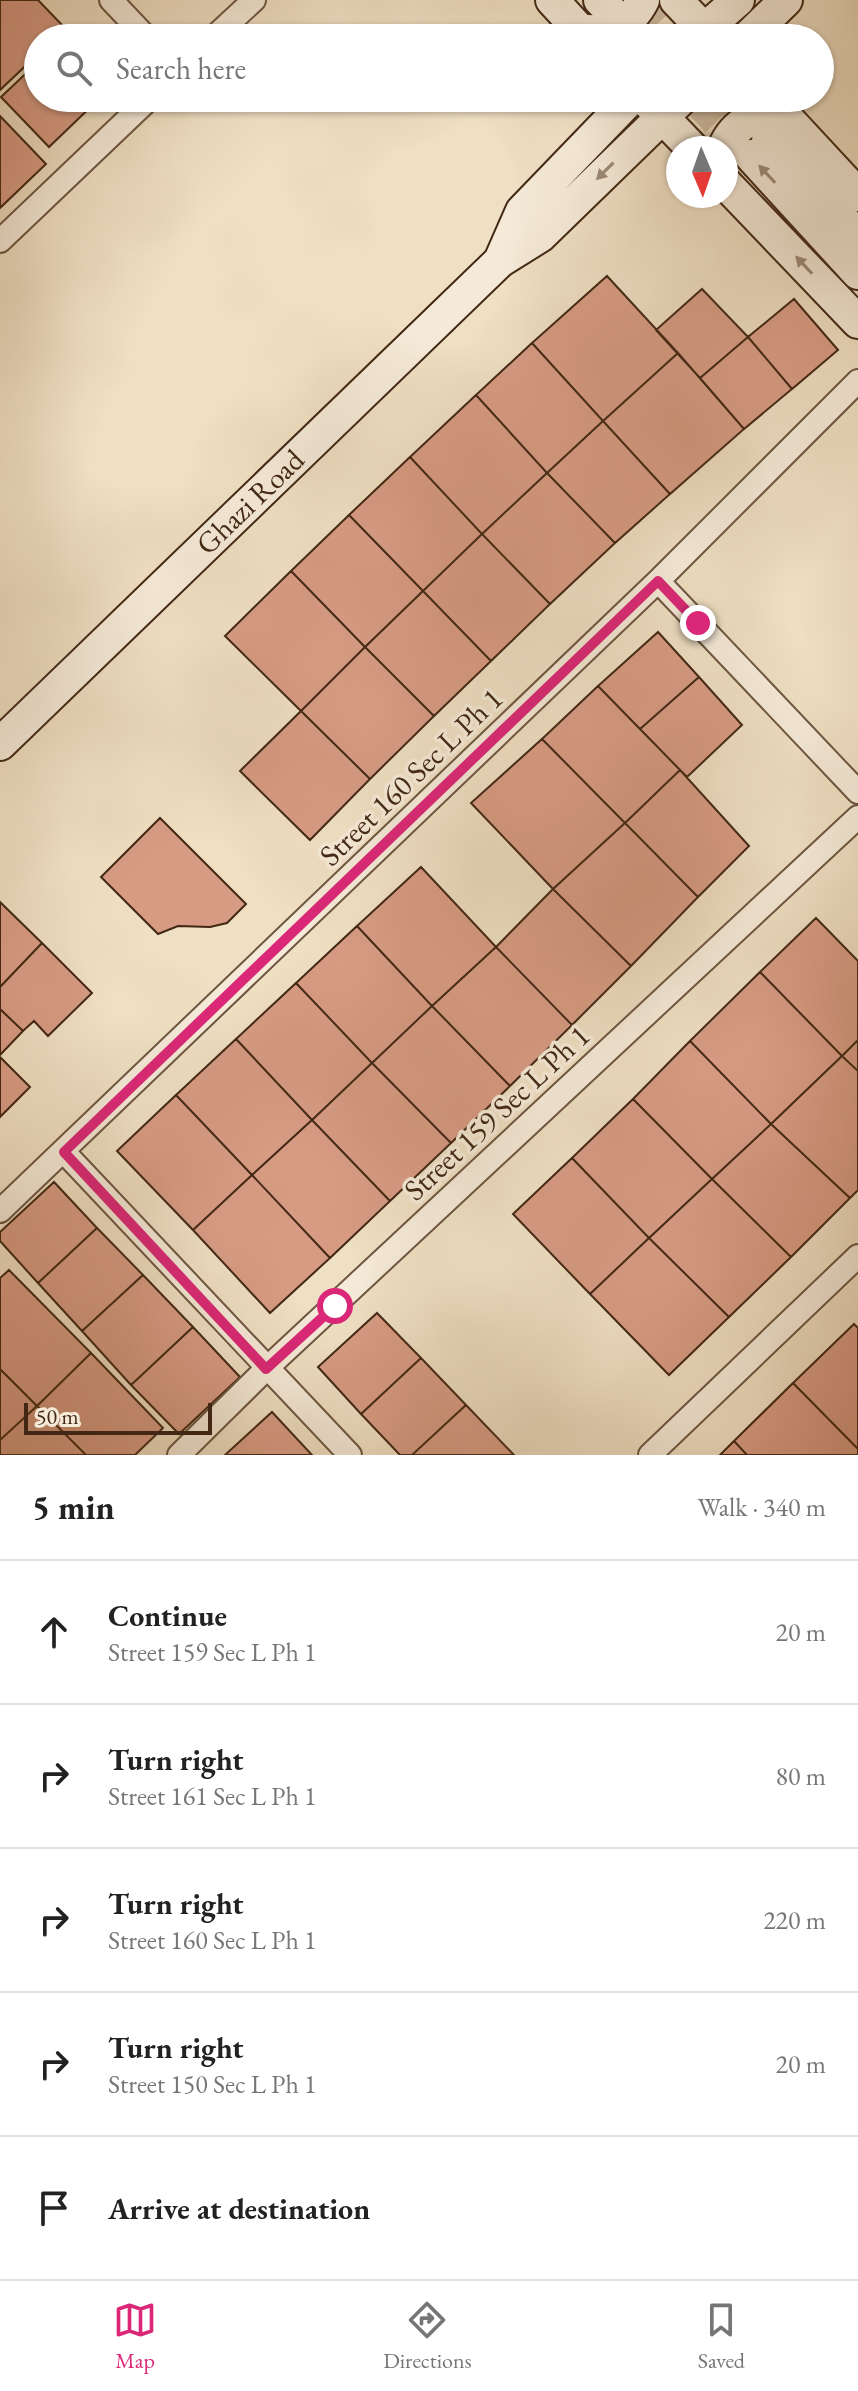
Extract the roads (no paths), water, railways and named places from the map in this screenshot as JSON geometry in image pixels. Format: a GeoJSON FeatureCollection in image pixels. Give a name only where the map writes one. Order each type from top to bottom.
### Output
{"type":"FeatureCollection","features":[{"type":"Feature","properties":{"kind":"main road"},"geometry":{"type":"LineString","coordinates":[[552,0],[574,24]]}},
{"type":"Feature","properties":{"kind":"main road"},"geometry":{"type":"LineString","coordinates":[[622,24],[630,19],[643,0]]}},
{"type":"Feature","properties":{"kind":"main road"},"geometry":{"type":"LineString","coordinates":[[676,0],[695,24]]}},
{"type":"Feature","properties":{"kind":"main road"},"geometry":{"type":"LineString","coordinates":[[715,24],[738,0]]}},
{"type":"Feature","properties":{"kind":"main road"},"geometry":{"type":"LineString","coordinates":[[761,24],[786,0]]}},
{"type":"Feature","properties":{"kind":"main road","name":"Ghazi Road"},"geometry":{"type":"LineString","coordinates":[[500,261],[522,211],[617,112]]}},
{"type":"Feature","properties":{"kind":"main road","name":"Ghazi Road"},"geometry":{"type":"LineString","coordinates":[[0,744],[500,261],[540,236],[655,112]]}},
{"type":"Feature","properties":{"kind":"main road"},"geometry":{"type":"LineString","coordinates":[[667,112],[684,136]]}},
{"type":"Feature","properties":{"kind":"main road"},"geometry":{"type":"LineString","coordinates":[[759,132],[858,195]]}},
{"type":"Feature","properties":{"kind":"main road"},"geometry":{"type":"LineString","coordinates":[[759,132],[858,236]]}},
{"type":"Feature","properties":{"kind":"main road"},"geometry":{"type":"LineString","coordinates":[[759,132],[858,273]]}},
{"type":"Feature","properties":{"kind":"main road"},"geometry":{"type":"LineString","coordinates":[[738,197],[858,322]]}},
{"type":"Feature","properties":{"kind":"street"},"geometry":{"type":"LineString","coordinates":[[111,0],[134,24]]}},
{"type":"Feature","properties":{"kind":"street"},"geometry":{"type":"LineString","coordinates":[[228,24],[254,0]]}},
{"type":"Feature","properties":{"kind":"street"},"geometry":{"type":"LineString","coordinates":[[0,241],[135,112]]}},
{"type":"Feature","properties":{"kind":"street","name":"Street 160 Sec L Ph 1"},"geometry":{"type":"LineString","coordinates":[[0,1211],[658,581],[858,381]]}},
{"type":"Feature","properties":{"kind":"street"},"geometry":{"type":"LineString","coordinates":[[658,581],[858,792]]}},
{"type":"Feature","properties":{"kind":"street","name":"Street 159 Sec L Ph 1"},"geometry":{"type":"LineString","coordinates":[[179,1455],[266,1369],[858,817]]}},
{"type":"Feature","properties":{"kind":"street"},"geometry":{"type":"LineString","coordinates":[[64,1152],[350,1455]]}},
{"type":"Feature","properties":{"kind":"street"},"geometry":{"type":"LineString","coordinates":[[650,1455],[858,1256]]}},
{"type":"Feature","properties":{"kind":"tunnel"},"geometry":{"type":"LineString","coordinates":[[636,0],[658,24]]}},
{"type":"Feature","properties":{"kind":"tunnel"},"geometry":{"type":"LineString","coordinates":[[708,112],[749,154]]}},
{"type":"Feature","properties":{"kind":"tunnel"},"geometry":{"type":"LineString","coordinates":[[741,112],[767,139]]}}]}
